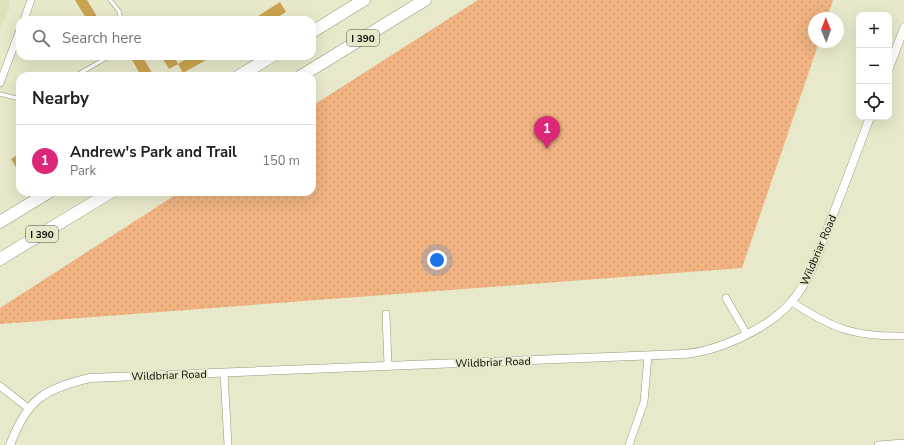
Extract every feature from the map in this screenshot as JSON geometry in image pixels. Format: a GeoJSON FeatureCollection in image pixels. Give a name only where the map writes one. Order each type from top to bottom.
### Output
{"type":"FeatureCollection","features":[{"type":"Feature","properties":{"kind":"highway"},"geometry":{"type":"LineString","coordinates":[[316,30],[364,0]]}},
{"type":"Feature","properties":{"kind":"highway","name":"I 390"},"geometry":{"type":"LineString","coordinates":[[308,72],[425,0]]}},
{"type":"Feature","properties":{"kind":"highway"},"geometry":{"type":"LineString","coordinates":[[246,72],[265,60]]}},
{"type":"Feature","properties":{"kind":"highway"},"geometry":{"type":"LineString","coordinates":[[0,222],[42,196]]}},
{"type":"Feature","properties":{"kind":"highway","name":"I 390"},"geometry":{"type":"LineString","coordinates":[[0,259],[104,196]]}},
{"type":"Feature","properties":{"kind":"highway"},"geometry":{"type":"LineString","coordinates":[[0,266],[85,208]]}},
{"type":"Feature","properties":{"kind":"street"},"geometry":{"type":"LineString","coordinates":[[25,16],[31,0]]}},
{"type":"Feature","properties":{"kind":"street"},"geometry":{"type":"LineString","coordinates":[[892,60],[904,28]]}},
{"type":"Feature","properties":{"kind":"street"},"geometry":{"type":"LineString","coordinates":[[0,83],[16,41]]}},
{"type":"Feature","properties":{"kind":"street","name":"Wildbriar Road"},"geometry":{"type":"LineString","coordinates":[[10,445],[28,408],[55,389],[90,378],[388,365],[648,356],[697,353],[724,345],[771,320],[792,302],[800,291],[813,266],[869,120]]}},
{"type":"Feature","properties":{"kind":"street"},"geometry":{"type":"LineString","coordinates":[[726,298],[746,333]]}},
{"type":"Feature","properties":{"kind":"street"},"geometry":{"type":"LineString","coordinates":[[792,302],[824,322],[847,331],[872,336],[904,336]]}},
{"type":"Feature","properties":{"kind":"street"},"geometry":{"type":"LineString","coordinates":[[386,314],[388,365]]}},
{"type":"Feature","properties":{"kind":"street"},"geometry":{"type":"LineString","coordinates":[[629,445],[645,398],[648,356]]}},
{"type":"Feature","properties":{"kind":"street"},"geometry":{"type":"LineString","coordinates":[[224,373],[228,445]]}},
{"type":"Feature","properties":{"kind":"street"},"geometry":{"type":"LineString","coordinates":[[0,386],[28,408]]}},
{"type":"Feature","properties":{"kind":"street"},"geometry":{"type":"LineString","coordinates":[[878,445],[904,443]]}},
{"type":"Feature","properties":{"kind":"lane"},"geometry":{"type":"LineString","coordinates":[[110,0],[119,11],[120,16]]}},
{"type":"Feature","properties":{"kind":"lane"},"geometry":{"type":"LineString","coordinates":[[82,72],[103,60]]}},
{"type":"Feature","properties":{"kind":"lane"},"geometry":{"type":"LineString","coordinates":[[0,94],[16,98]]}},
{"type":"Feature","properties":{"kind":"shaded area"},"geometry":{"type":"Polygon","coordinates":[[[0,0],[9,0],[9,10],[0,28],[0,0]]]}},
{"type":"Feature","properties":{"kind":"shaded area"},"geometry":{"type":"Polygon","coordinates":[[[478,0],[833,0],[829,12],[808,12],[808,48],[817,48],[742,268],[0,324],[0,308],[174,196],[316,196],[316,103],[478,0]]]}},
{"type":"Feature","properties":{"kind":"building"},"geometry":{"type":"Polygon","coordinates":[[[75,0],[87,0],[97,16],[85,16],[75,0]]]}},
{"type":"Feature","properties":{"kind":"building"},"geometry":{"type":"Polygon","coordinates":[[[280,2],[286,12],[280,16],[258,16],[280,2]]]}},
{"type":"Feature","properties":{"kind":"building"},"geometry":{"type":"Polygon","coordinates":[[[132,60],[144,60],[152,72],[139,72],[132,60]]]}},
{"type":"Feature","properties":{"kind":"building"},"geometry":{"type":"Polygon","coordinates":[[[163,60],[176,60],[178,64],[169,69],[163,60]]]}},
{"type":"Feature","properties":{"kind":"building"},"geometry":{"type":"Polygon","coordinates":[[[184,60],[206,60],[185,72],[182,72],[178,64],[184,60]]]}},
{"type":"Feature","properties":{"kind":"building"},"geometry":{"type":"Polygon","coordinates":[[[16,156],[16,167],[11,159],[16,156]]]}},
{"type":"Feature","properties":{"kind":"place","name":"Andrew's Park and Trail"},"geometry":{"type":"Point","coordinates":[547,149]}}]}
